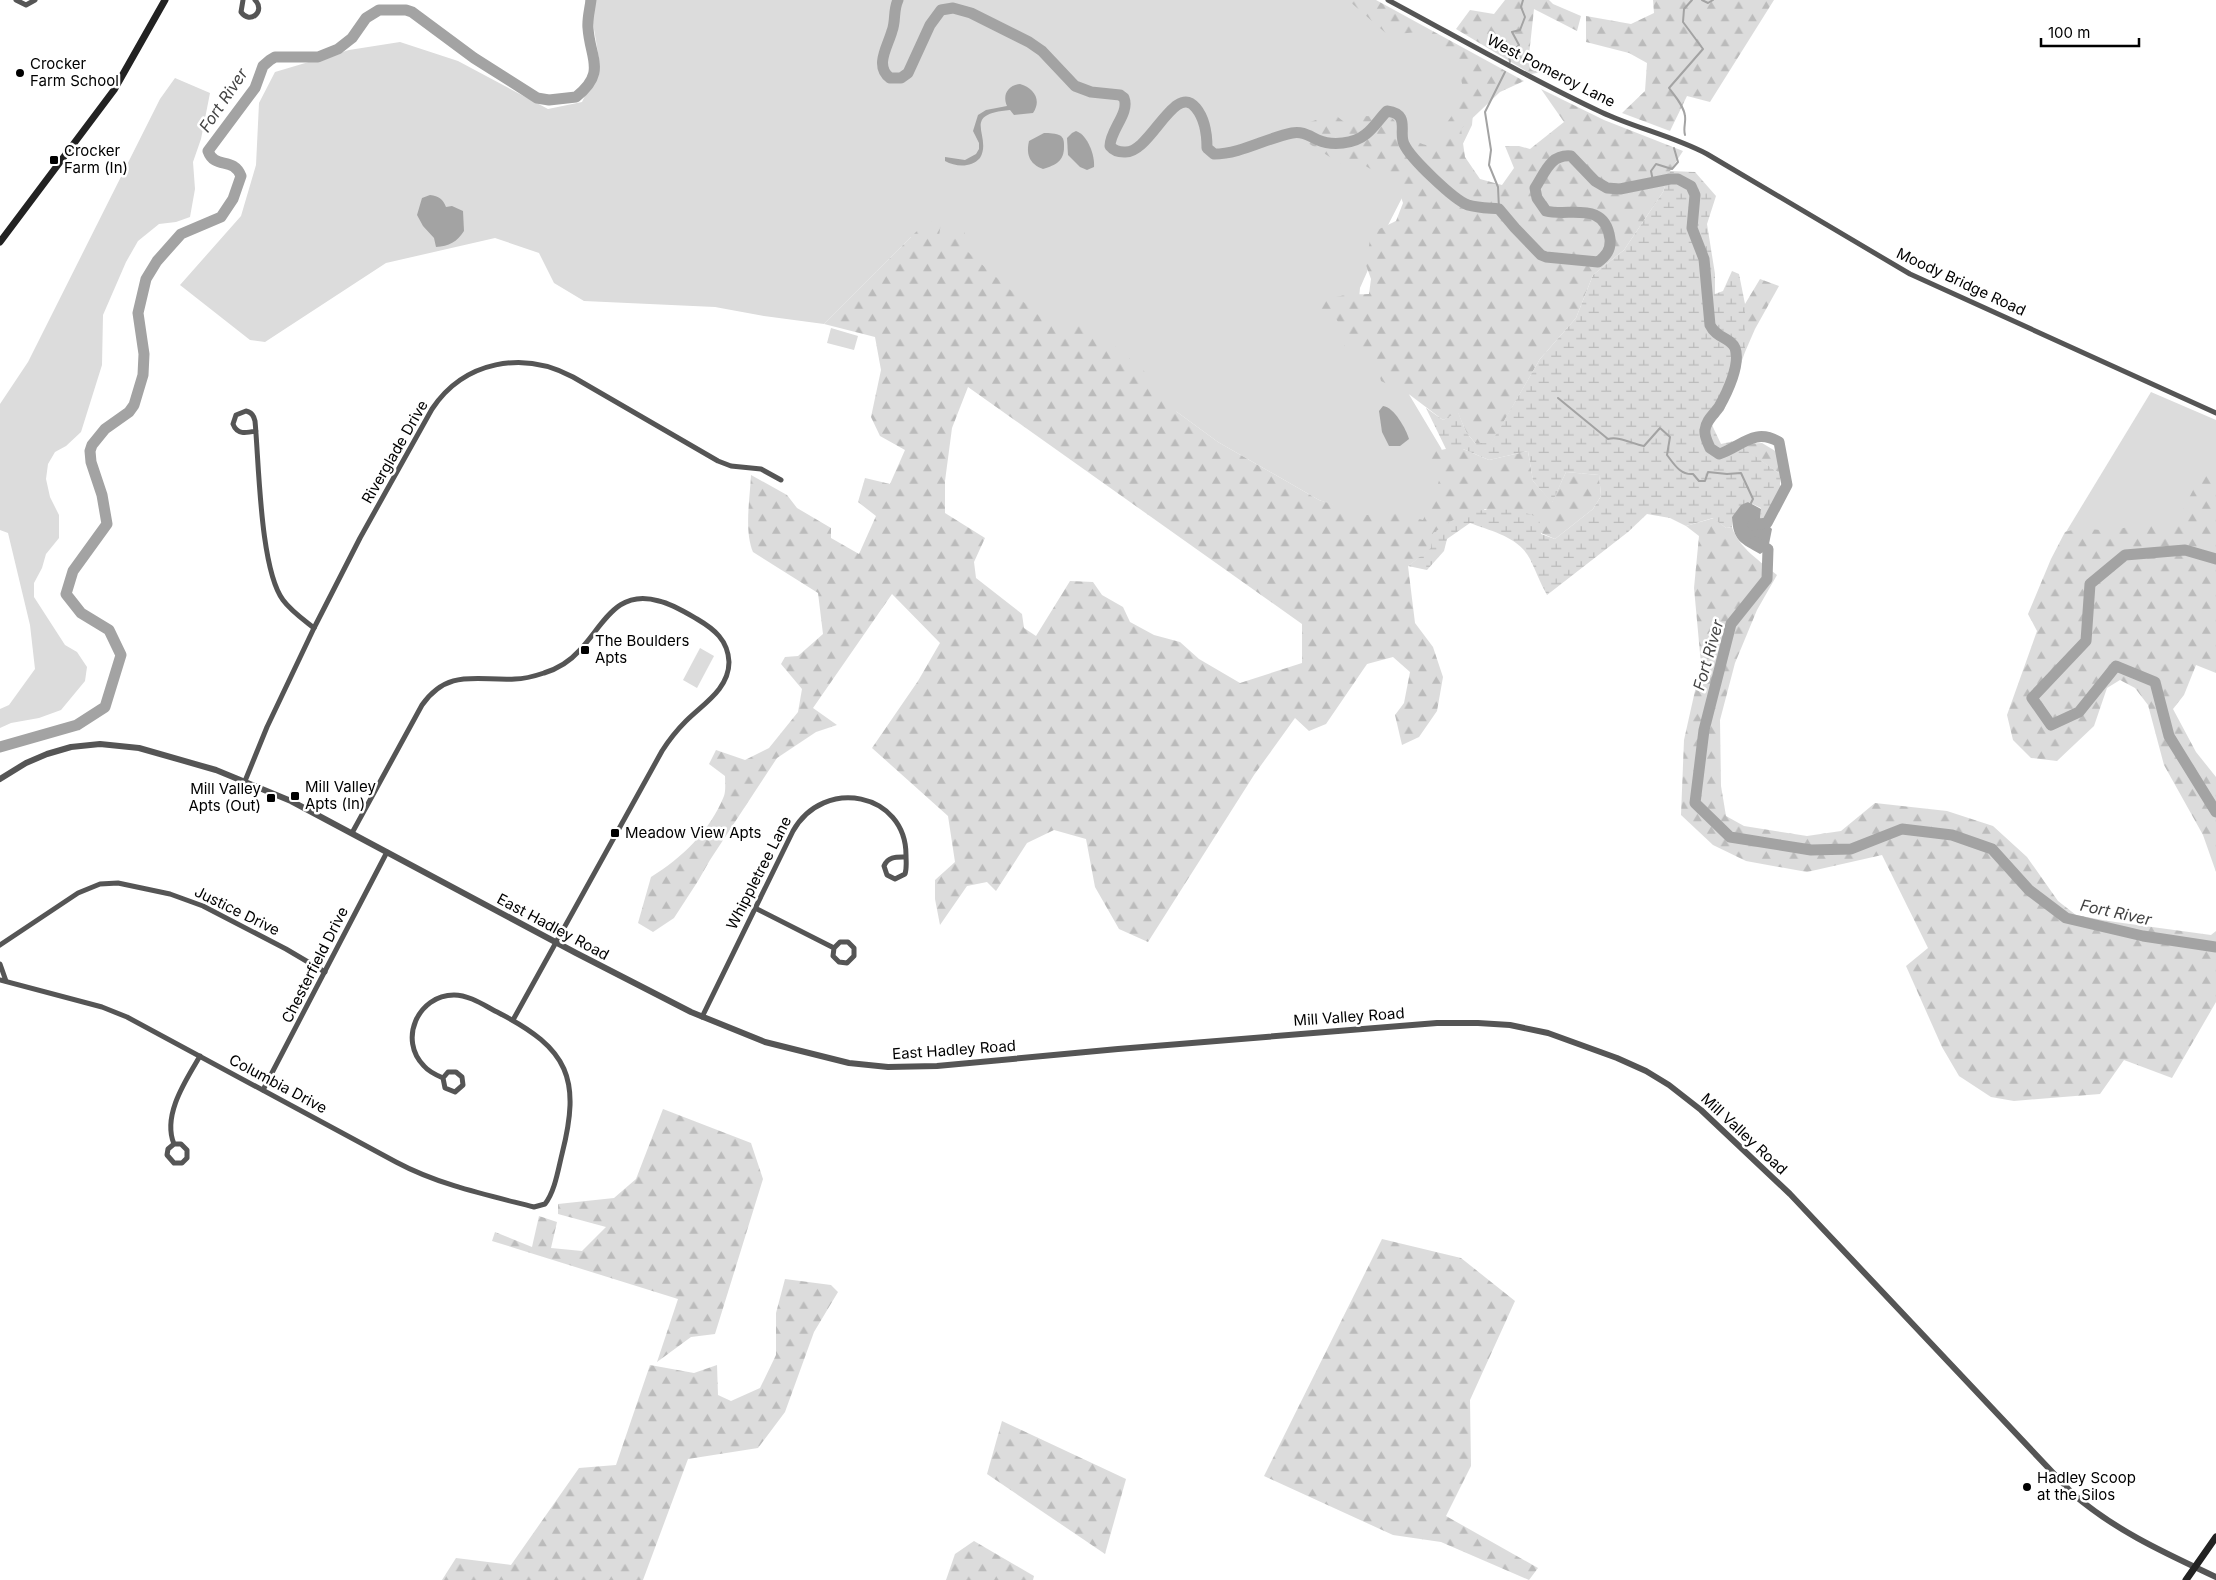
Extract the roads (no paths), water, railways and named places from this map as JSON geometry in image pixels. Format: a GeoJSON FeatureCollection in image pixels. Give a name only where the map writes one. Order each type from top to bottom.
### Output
{"type":"FeatureCollection","features":[{"type":"Feature","properties":{"kind":"main road"},"geometry":{"type":"LineString","coordinates":[[0,242],[114,90],[165,0]]}},
{"type":"Feature","properties":{"kind":"main road"},"geometry":{"type":"LineString","coordinates":[[2186,1580],[2216,1537]]}},
{"type":"Feature","properties":{"kind":"street"},"geometry":{"type":"LineString","coordinates":[[16,0],[26,5],[34,0]]}},
{"type":"Feature","properties":{"kind":"street"},"geometry":{"type":"LineString","coordinates":[[243,0],[240,10],[243,15],[249,18],[259,12],[259,6],[254,0]]}},
{"type":"Feature","properties":{"kind":"street","name":"West Pomeroy Lane"},"geometry":{"type":"LineString","coordinates":[[1388,0],[1554,89],[1604,113],[1672,138],[1707,154]]}},
{"type":"Feature","properties":{"kind":"street","name":"Moody Bridge Road"},"geometry":{"type":"LineString","coordinates":[[1707,154],[1910,274],[2216,413]]}},
{"type":"Feature","properties":{"kind":"street","name":"Riverglade Drive"},"geometry":{"type":"LineString","coordinates":[[245,781],[267,727],[314,628],[360,538],[432,409],[443,395],[458,382],[489,366],[518,362],[553,367],[718,461],[731,466],[761,469],[781,480]]}},
{"type":"Feature","properties":{"kind":"street"},"geometry":{"type":"LineString","coordinates":[[256,431],[244,433],[236,430],[233,422],[236,415],[244,411],[251,413],[255,420],[268,560],[282,599],[314,628]]}},
{"type":"Feature","properties":{"kind":"street"},"geometry":{"type":"LineString","coordinates":[[352,833],[422,705],[433,692],[448,683],[462,678],[519,679],[551,670],[578,652],[612,611],[629,602],[649,599],[662,601],[711,627],[720,635],[729,660],[727,674],[717,692],[681,727],[662,750],[513,1020],[464,996],[440,997],[428,1004],[418,1015],[414,1023],[413,1047],[424,1066],[443,1078]]}},
{"type":"Feature","properties":{"kind":"street","name":"East Hadley Road"},"geometry":{"type":"LineString","coordinates":[[0,779],[26,763],[47,754],[71,747],[108,744],[172,757],[245,781],[291,801],[555,942],[702,1017],[749,1037],[840,1061],[878,1066],[937,1066],[1118,1049]]}},
{"type":"Feature","properties":{"kind":"street","name":"Whippletree Lane"},"geometry":{"type":"LineString","coordinates":[[702,1017],[796,825],[812,808],[830,799],[843,796],[856,797],[873,804],[895,821],[902,832],[906,843],[906,857]]}},
{"type":"Feature","properties":{"kind":"street","name":"Chesterfield Drive"},"geometry":{"type":"LineString","coordinates":[[263,1090],[387,852]]}},
{"type":"Feature","properties":{"kind":"street"},"geometry":{"type":"LineString","coordinates":[[894,857],[906,857],[906,869],[902,876],[894,879],[887,875],[884,866],[888,860],[894,857]]}},
{"type":"Feature","properties":{"kind":"street","name":"Justice Drive"},"geometry":{"type":"LineString","coordinates":[[0,944],[78,893],[100,884],[118,883],[170,894],[202,906],[286,949],[325,972]]}},
{"type":"Feature","properties":{"kind":"street"},"geometry":{"type":"LineString","coordinates":[[755,908],[834,948]]}},
{"type":"Feature","properties":{"kind":"street"},"geometry":{"type":"LineString","coordinates":[[840,942],[848,942],[854,948],[853,958],[847,963],[839,962],[833,956],[834,948],[840,942]]}},
{"type":"Feature","properties":{"kind":"street"},"geometry":{"type":"LineString","coordinates":[[0,964],[6,981]]}},
{"type":"Feature","properties":{"kind":"street","name":"Columbia Drive"},"geometry":{"type":"LineString","coordinates":[[0,980],[115,1012],[403,1166],[460,1188],[534,1207],[545,1204],[556,1176],[572,1104],[564,1070],[552,1050],[538,1037],[513,1020]]}},
{"type":"Feature","properties":{"kind":"street","name":"Mill Valley Road"},"geometry":{"type":"LineString","coordinates":[[1118,1049],[1327,1031],[1478,1022],[1510,1025],[1548,1033],[1617,1058],[1669,1085],[1701,1110],[1790,1194],[2073,1494],[2120,1529],[2216,1577]]}},
{"type":"Feature","properties":{"kind":"street"},"geometry":{"type":"LineString","coordinates":[[174,1144],[171,1127],[174,1110],[184,1084],[200,1056]]}},
{"type":"Feature","properties":{"kind":"street"},"geometry":{"type":"LineString","coordinates":[[448,1072],[456,1072],[462,1077],[463,1085],[459,1090],[451,1092],[444,1087],[443,1078],[448,1072]]}},
{"type":"Feature","properties":{"kind":"street"},"geometry":{"type":"LineString","coordinates":[[174,1144],[181,1144],[187,1150],[187,1158],[182,1163],[174,1163],[168,1157],[168,1149],[174,1144]]}},
{"type":"Feature","properties":{"kind":"waterway","name":"Fort River"},"geometry":{"type":"LineString","coordinates":[[0,747],[77,725],[105,707],[121,655],[109,630],[81,613],[66,594],[73,571],[107,524],[102,495],[91,462],[90,451],[92,445],[105,429],[129,412],[134,405],[143,375],[144,354],[138,313],[146,279],[157,261],[181,234],[221,217],[233,199],[241,176],[238,170],[229,164],[215,160],[208,151],[255,88],[263,66],[275,57],[318,57],[338,49],[352,38],[366,18],[379,10],[406,10],[412,12],[474,58],[537,98],[549,100],[576,97],[591,80],[594,72],[588,25],[591,0]]}},
{"type":"Feature","properties":{"kind":"waterway","name":"Fort River"},"geometry":{"type":"LineString","coordinates":[[898,0],[883,62],[885,73],[890,78],[901,78],[908,73],[930,25],[941,10],[953,8],[971,13],[1029,42],[1042,51],[1075,86],[1091,92],[1120,95],[1124,98],[1124,110],[1113,134],[1110,146],[1118,151],[1134,150],[1143,143],[1170,111],[1179,104],[1188,102],[1196,108],[1202,117],[1206,132],[1207,148],[1214,154],[1244,149],[1282,135],[1296,133],[1303,133],[1324,142],[1349,142],[1366,134],[1387,111],[1394,113],[1401,120],[1404,144],[1433,178],[1461,202],[1468,205],[1499,209],[1541,255],[1546,257],[1598,262],[1610,246],[1607,227],[1601,219],[1585,213],[1546,211],[1537,198],[1535,188],[1545,171],[1558,158],[1571,156],[1595,181],[1607,188],[1620,189],[1670,179],[1678,179],[1691,186],[1695,195],[1692,228],[1704,259],[1710,325],[1716,333],[1733,345],[1736,355],[1735,370],[1726,394],[1707,423],[1706,437],[1710,448],[1719,454],[1755,437],[1770,438],[1779,442],[1787,485],[1767,523],[1753,525]]}},
{"type":"Feature","properties":{"kind":"waterway"},"geometry":{"type":"LineString","coordinates":[[1510,62],[1509,56],[1519,45],[1512,32],[1520,30],[1525,17],[1521,7],[1523,0]]}},
{"type":"Feature","properties":{"kind":"waterway"},"geometry":{"type":"LineString","coordinates":[[1685,135],[1683,109],[1669,88],[1703,49],[1683,22],[1684,9],[1692,0]]}},
{"type":"Feature","properties":{"kind":"waterway"},"geometry":{"type":"LineString","coordinates":[[1702,0],[1708,3],[1713,0]]}},
{"type":"Feature","properties":{"kind":"waterway"},"geometry":{"type":"LineString","coordinates":[[1499,209],[1498,187],[1489,165],[1491,150],[1485,112],[1505,72]]}},
{"type":"Feature","properties":{"kind":"waterway"},"geometry":{"type":"LineString","coordinates":[[1653,181],[1651,171],[1656,164],[1672,169],[1678,162],[1674,148]]}},
{"type":"Feature","properties":{"kind":"waterway"},"geometry":{"type":"LineString","coordinates":[[1558,398],[1608,439],[1622,439],[1644,446],[1660,428],[1670,437],[1667,455],[1684,473],[1693,474],[1699,481],[1705,481],[1708,472],[1741,473],[1753,499],[1751,503]]}},
{"type":"Feature","properties":{"kind":"waterway","name":"Fort River"},"geometry":{"type":"LineString","coordinates":[[1755,542],[1768,549],[1767,579],[1731,624],[1704,730],[1695,803],[1730,837],[1811,850],[1851,849],[1902,829],[1952,835],[1992,849],[2029,890],[2066,918],[2143,936],[2216,947]]}},
{"type":"Feature","properties":{"kind":"waterway","name":"Fort River"},"geometry":{"type":"LineString","coordinates":[[2216,559],[2185,550],[2125,555],[2090,584],[2086,641],[2032,698],[2051,725],[2079,712],[2116,666],[2155,682],[2169,736],[2216,812]]}},
{"type":"Feature","properties":{"kind":"place","name":"Crocker Farm School"},"geometry":{"type":"Point","coordinates":[20,73]}},
{"type":"Feature","properties":{"kind":"place","name":"Crocker Farm (In)"},"geometry":{"type":"Point","coordinates":[54,160]}},
{"type":"Feature","properties":{"kind":"place","name":"The Boulders Apts"},"geometry":{"type":"Point","coordinates":[585,650]}},
{"type":"Feature","properties":{"kind":"place","name":"Mill Valley Apts (In)"},"geometry":{"type":"Point","coordinates":[295,796]}},
{"type":"Feature","properties":{"kind":"place","name":"Mill Valley Apts (Out)"},"geometry":{"type":"Point","coordinates":[271,798]}},
{"type":"Feature","properties":{"kind":"place","name":"Meadow View Apts"},"geometry":{"type":"Point","coordinates":[615,833]}},
{"type":"Feature","properties":{"kind":"place","name":"Hadley Scoop at the Silos"},"geometry":{"type":"Point","coordinates":[2027,1487]}}]}
